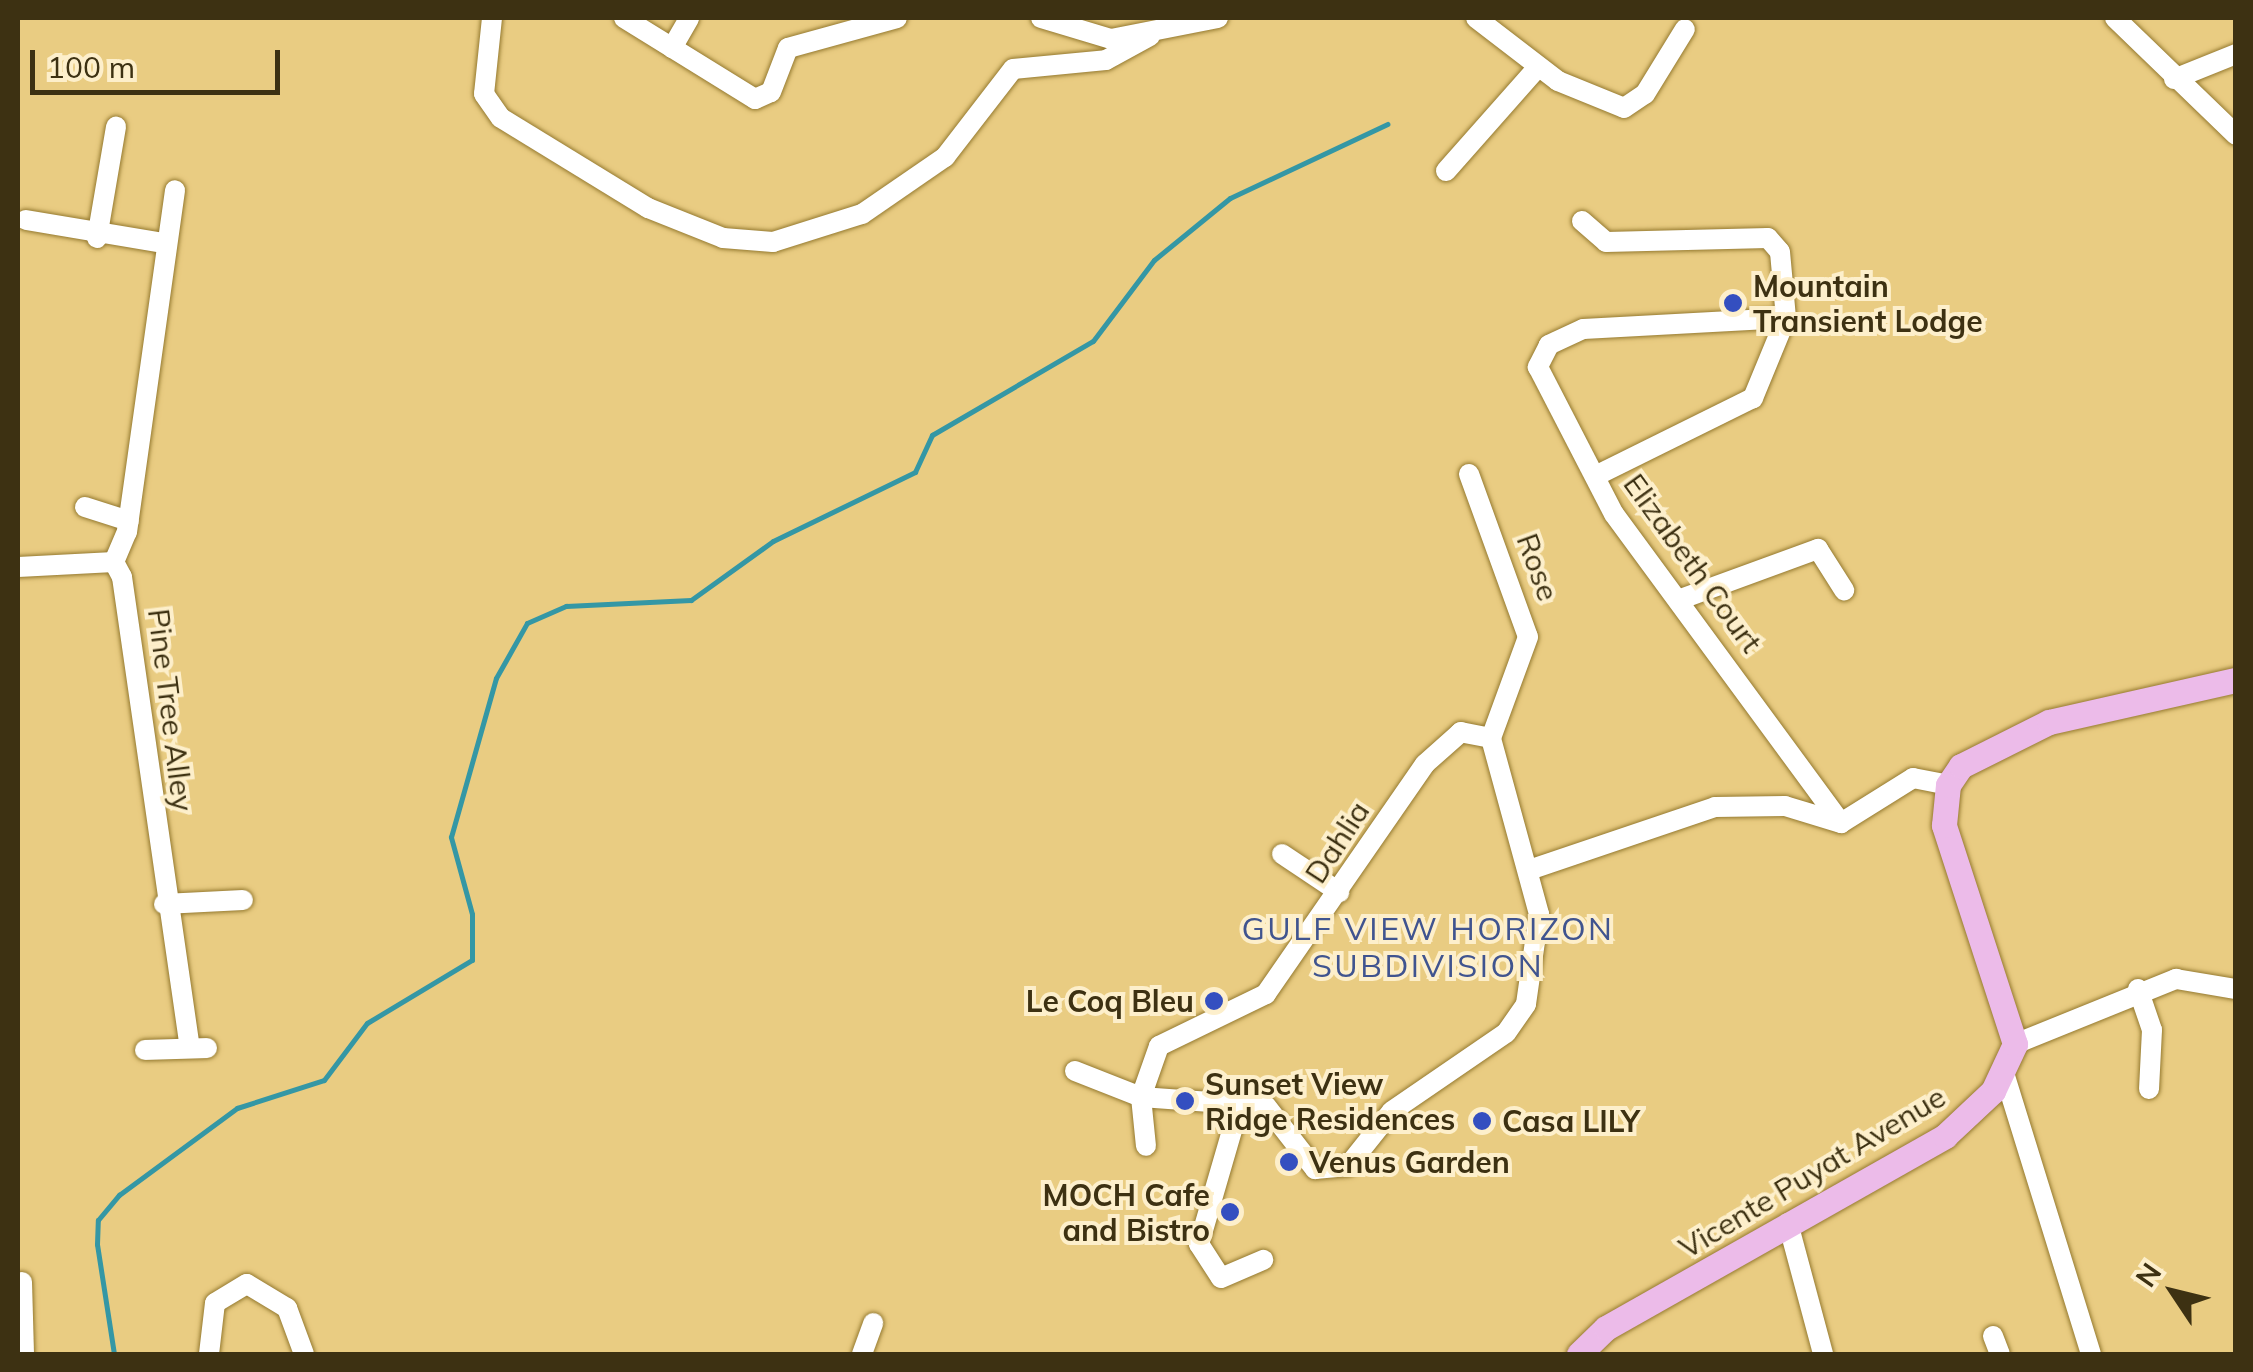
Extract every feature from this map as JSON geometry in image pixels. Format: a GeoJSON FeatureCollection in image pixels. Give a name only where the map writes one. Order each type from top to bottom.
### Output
{"type":"FeatureCollection","features":[{"type":"Feature","properties":{"kind":"main road"},"geometry":{"type":"LineString","coordinates":[[2016,1044],[1950,852],[1948,785],[1973,754],[2018,732],[2236,680]]}},
{"type":"Feature","properties":{"kind":"main road","name":"Vicente Puyat Avenue"},"geometry":{"type":"LineString","coordinates":[[1579,1354],[1606,1328],[1945,1136],[2004,1073],[2016,1044]]}},
{"type":"Feature","properties":{"kind":"street"},"geometry":{"type":"LineString","coordinates":[[492,18],[484,94],[502,118],[648,208],[722,238],[774,242],[862,214],[945,157],[1013,69],[1106,60],[1150,36]]}},
{"type":"Feature","properties":{"kind":"street"},"geometry":{"type":"LineString","coordinates":[[624,18],[755,99],[772,92],[788,48],[897,18]]}},
{"type":"Feature","properties":{"kind":"street"},"geometry":{"type":"LineString","coordinates":[[672,48],[689,18]]}},
{"type":"Feature","properties":{"kind":"street"},"geometry":{"type":"LineString","coordinates":[[1041,18],[1090,38],[1150,36],[1218,18]]}},
{"type":"Feature","properties":{"kind":"street"},"geometry":{"type":"LineString","coordinates":[[1476,18],[1538,67],[1629,108],[1685,29]]}},
{"type":"Feature","properties":{"kind":"street"},"geometry":{"type":"LineString","coordinates":[[2114,18],[2236,135]]}},
{"type":"Feature","properties":{"kind":"street"},"geometry":{"type":"LineString","coordinates":[[2174,79],[2236,54]]}},
{"type":"Feature","properties":{"kind":"street"},"geometry":{"type":"LineString","coordinates":[[1446,171],[1538,67]]}},
{"type":"Feature","properties":{"kind":"street"},"geometry":{"type":"LineString","coordinates":[[96,238],[116,127]]}},
{"type":"Feature","properties":{"kind":"street"},"geometry":{"type":"LineString","coordinates":[[18,567],[114,562],[129,521],[164,243],[176,190]]}},
{"type":"Feature","properties":{"kind":"street"},"geometry":{"type":"LineString","coordinates":[[26,220],[96,238],[164,243]]}},
{"type":"Feature","properties":{"kind":"street"},"geometry":{"type":"LineString","coordinates":[[1582,221],[1606,242],[1774,242],[1786,318],[1583,330],[1549,345],[1538,367],[1595,476]]}},
{"type":"Feature","properties":{"kind":"street","name":"Elizabeth Court"},"geometry":{"type":"LineString","coordinates":[[1786,318],[1744,406],[1595,476],[1841,823]]}},
{"type":"Feature","properties":{"kind":"street","name":"Rose"},"geometry":{"type":"LineString","coordinates":[[1468,474],[1528,636],[1491,738]]}},
{"type":"Feature","properties":{"kind":"street"},"geometry":{"type":"LineString","coordinates":[[85,507],[129,521]]}},
{"type":"Feature","properties":{"kind":"street"},"geometry":{"type":"LineString","coordinates":[[1681,598],[1818,549],[1844,590]]}},
{"type":"Feature","properties":{"kind":"street","name":"Pine Tree Alley"},"geometry":{"type":"LineString","coordinates":[[114,562],[139,659],[164,904],[198,1046],[144,1050]]}},
{"type":"Feature","properties":{"kind":"street","name":"Dahlia"},"geometry":{"type":"LineString","coordinates":[[1146,1146],[1141,1097],[1159,1046],[1266,994],[1442,746],[1470,730],[1491,738]]}},
{"type":"Feature","properties":{"kind":"street"},"geometry":{"type":"LineString","coordinates":[[1076,1071],[1141,1097],[1266,1106],[1306,1163],[1338,1172],[1392,1111],[1517,1021],[1538,951],[1532,868],[1491,738]]}},
{"type":"Feature","properties":{"kind":"street"},"geometry":{"type":"LineString","coordinates":[[1532,868],[1715,807],[1785,806],[1841,823],[1913,778],[1948,785]]}},
{"type":"Feature","properties":{"kind":"street"},"geometry":{"type":"LineString","coordinates":[[1282,854],[1339,892]]}},
{"type":"Feature","properties":{"kind":"street"},"geometry":{"type":"LineString","coordinates":[[164,904],[243,900]]}},
{"type":"Feature","properties":{"kind":"street"},"geometry":{"type":"LineString","coordinates":[[2016,1044],[2138,990],[2190,979],[2236,989]]}},
{"type":"Feature","properties":{"kind":"street"},"geometry":{"type":"LineString","coordinates":[[2138,990],[2152,1030],[2149,1089]]}},
{"type":"Feature","properties":{"kind":"street"},"geometry":{"type":"LineString","coordinates":[[2004,1073],[2091,1354]]}},
{"type":"Feature","properties":{"kind":"street"},"geometry":{"type":"LineString","coordinates":[[1240,1103],[1199,1244],[1221,1278],[1263,1260]]}},
{"type":"Feature","properties":{"kind":"street"},"geometry":{"type":"LineString","coordinates":[[1788,1224],[1823,1354]]}},
{"type":"Feature","properties":{"kind":"street"},"geometry":{"type":"LineString","coordinates":[[22,1282],[24,1354]]}},
{"type":"Feature","properties":{"kind":"street"},"geometry":{"type":"LineString","coordinates":[[209,1354],[215,1302],[247,1284],[287,1308],[304,1354]]}},
{"type":"Feature","properties":{"kind":"street"},"geometry":{"type":"LineString","coordinates":[[862,1354],[872,1323]]}},
{"type":"Feature","properties":{"kind":"waterway"},"geometry":{"type":"LineString","coordinates":[[114,1354],[97,1244],[98,1220],[119,1195],[237,1108],[324,1080],[367,1023],[472,960],[472,914],[451,837],[496,678],[527,623],[566,606],[691,600],[773,541],[915,472],[932,435],[1093,341],[1154,260],[1230,198],[1387,124]]}},
{"type":"Feature","properties":{"kind":"place","name":"Mountain Transient Lodge"},"geometry":{"type":"Point","coordinates":[1733,303]}},
{"type":"Feature","properties":{"kind":"place","name":"Le Coq Bleu"},"geometry":{"type":"Point","coordinates":[1214,1001]}},
{"type":"Feature","properties":{"kind":"place","name":"Sunset View Ridge Residences"},"geometry":{"type":"Point","coordinates":[1185,1101]}},
{"type":"Feature","properties":{"kind":"place","name":"Casa LILY"},"geometry":{"type":"Point","coordinates":[1482,1121]}},
{"type":"Feature","properties":{"kind":"place","name":"Venus Garden"},"geometry":{"type":"Point","coordinates":[1289,1162]}},
{"type":"Feature","properties":{"kind":"place","name":"MOCH Cafe and Bistro"},"geometry":{"type":"Point","coordinates":[1230,1212]}},
{"type":"Feature","properties":{"kind":"district","name":"GULF VIEW HORIZON SUBDIVISION"},"geometry":{"type":"Point","coordinates":[1428,948]}}]}
